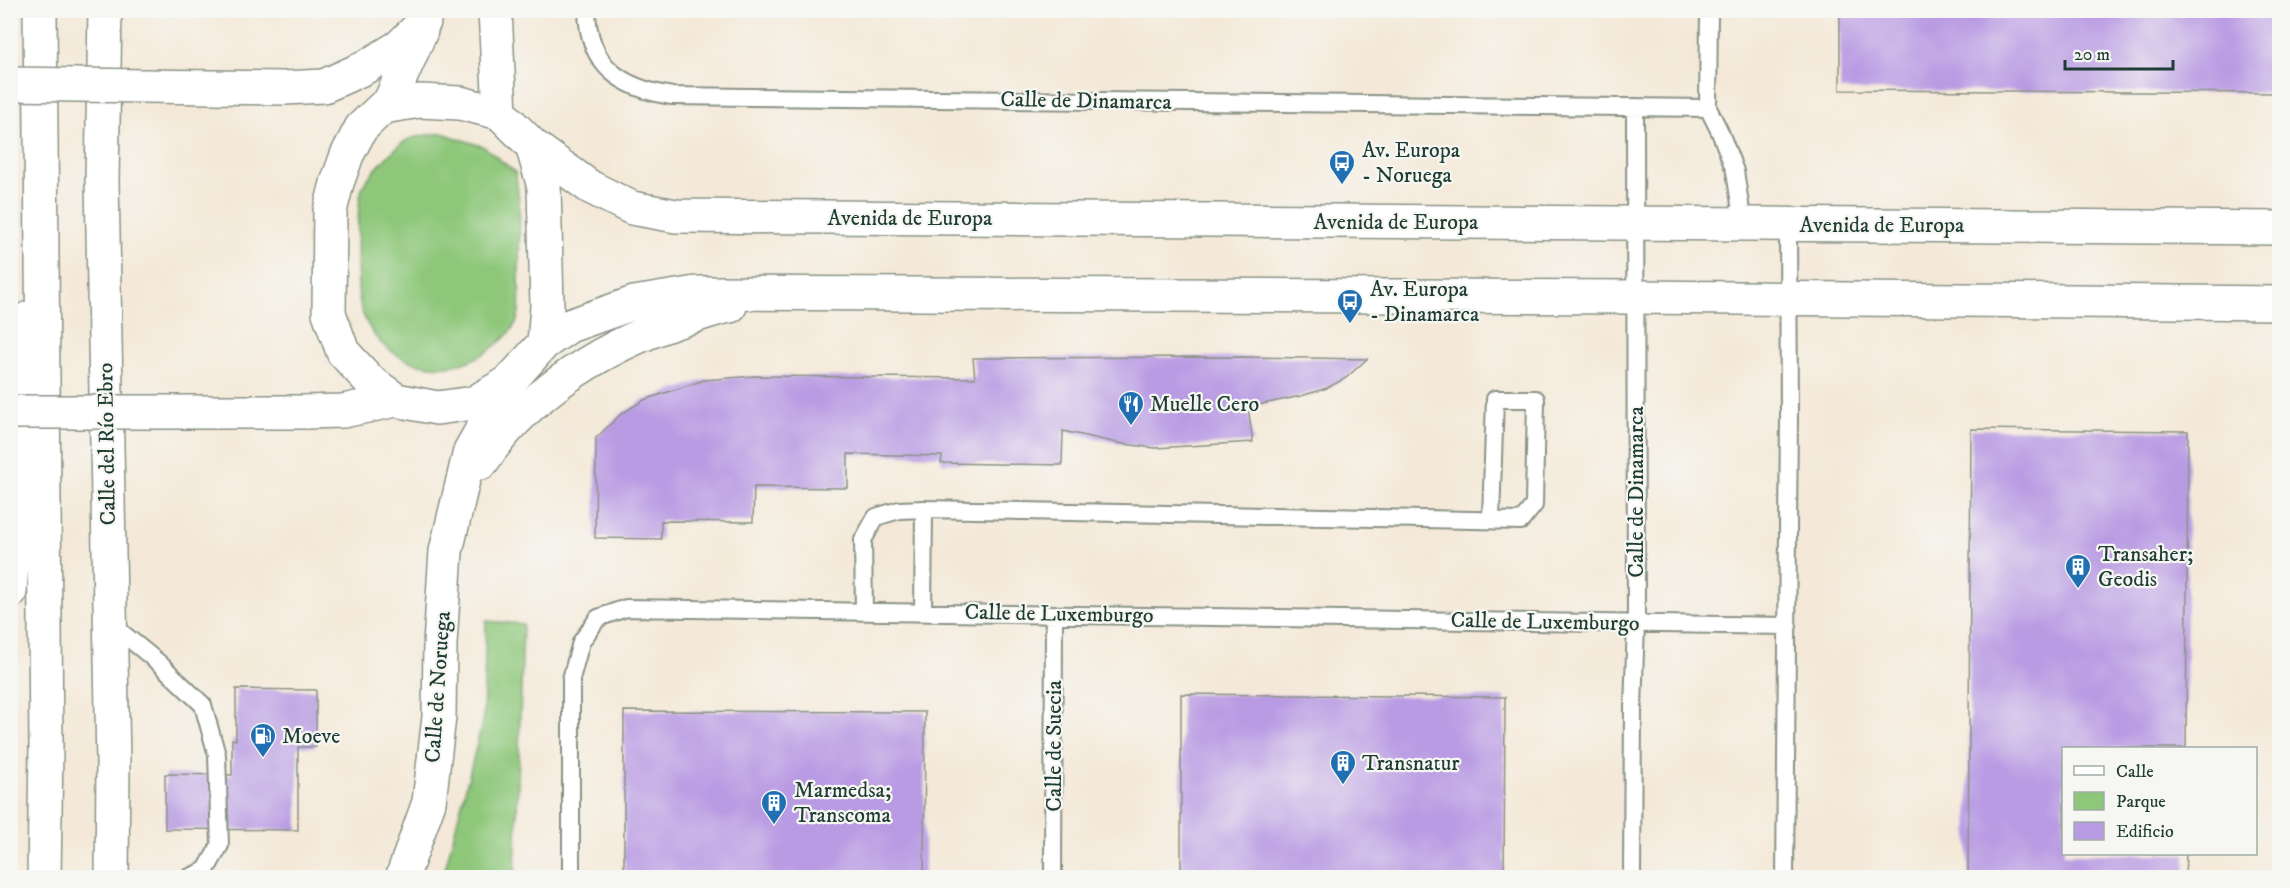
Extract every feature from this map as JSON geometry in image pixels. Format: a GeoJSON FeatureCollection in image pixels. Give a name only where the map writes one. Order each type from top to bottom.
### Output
{"type":"FeatureCollection","features":[{"type":"Feature","properties":{"kind":"street"},"geometry":{"type":"LineString","coordinates":[[40,10],[46,748],[44,878]]}},
{"type":"Feature","properties":{"kind":"street","name":"Calle del Río Ebro"},"geometry":{"type":"LineString","coordinates":[[105,10],[102,180],[111,624],[112,878]]}},
{"type":"Feature","properties":{"kind":"street"},"geometry":{"type":"LineString","coordinates":[[284,88],[386,106],[420,101],[460,103],[500,113],[495,10]]}},
{"type":"Feature","properties":{"kind":"street"},"geometry":{"type":"LineString","coordinates":[[10,84],[284,88],[324,86],[382,59],[400,46],[427,16]]}},
{"type":"Feature","properties":{"kind":"street"},"geometry":{"type":"LineString","coordinates":[[396,400],[370,381],[343,352],[329,313],[330,212],[347,155],[361,128],[386,106],[427,16]]}},
{"type":"Feature","properties":{"kind":"street","name":"Avenida de Europa"},"geometry":{"type":"LineString","coordinates":[[500,113],[532,146],[590,187],[632,208],[676,216],[2280,228]]}},
{"type":"Feature","properties":{"kind":"street"},"geometry":{"type":"LineString","coordinates":[[532,146],[544,187],[547,306],[544,343]]}},
{"type":"Feature","properties":{"kind":"street"},"geometry":{"type":"LineString","coordinates":[[10,592],[40,175]]}},
{"type":"Feature","properties":{"kind":"street"},"geometry":{"type":"LineString","coordinates":[[10,412],[305,412],[343,411],[396,400],[436,408],[474,403],[509,382],[544,343],[568,326],[634,303],[696,293],[1636,297],[2280,303]]}},
{"type":"Feature","properties":{"kind":"street","name":"Calle de Noruega"},"geometry":{"type":"LineString","coordinates":[[460,493],[488,452],[522,413],[577,368],[658,327],[723,307],[818,293]]}},
{"type":"Feature","properties":{"kind":"street","name":"Calle de Noruega"},"geometry":{"type":"LineString","coordinates":[[402,878],[429,802],[439,717],[440,644],[447,551],[470,451],[509,382]]}},
{"type":"Feature","properties":{"kind":"lane","name":"Calle de Dinamarca"},"geometry":{"type":"LineString","coordinates":[[587,10],[592,44],[605,66],[615,76],[640,89],[672,96],[1708,108]]}},
{"type":"Feature","properties":{"kind":"lane"},"geometry":{"type":"LineString","coordinates":[[1709,10],[1708,108],[1735,171],[1743,224]]}},
{"type":"Feature","properties":{"kind":"lane","name":"Calle de Dinamarca"},"geometry":{"type":"LineString","coordinates":[[1632,878],[1636,623],[1635,107]]}},
{"type":"Feature","properties":{"kind":"lane"},"geometry":{"type":"LineString","coordinates":[[1785,878],[1788,626],[1788,224]]}},
{"type":"Feature","properties":{"kind":"lane"},"geometry":{"type":"LineString","coordinates":[[864,611],[863,540],[876,517],[899,510],[1521,521],[1534,506],[1536,399],[1495,399],[1491,519]]}},
{"type":"Feature","properties":{"kind":"lane"},"geometry":{"type":"LineString","coordinates":[[923,612],[924,509]]}},
{"type":"Feature","properties":{"kind":"lane","name":"Calle de Luxemburgo"},"geometry":{"type":"LineString","coordinates":[[571,878],[571,679],[581,642],[598,618],[626,608],[1788,626]]}},
{"type":"Feature","properties":{"kind":"lane","name":"Calle de Suecia"},"geometry":{"type":"LineString","coordinates":[[1053,878],[1054,614]]}},
{"type":"Feature","properties":{"kind":"lane"},"geometry":{"type":"LineString","coordinates":[[111,624],[159,663],[203,705],[217,755],[220,845],[206,870],[188,878]]}},
{"type":"Feature","properties":{"kind":"green space"},"geometry":{"type":"Polygon","coordinates":[[[442,133],[484,147],[515,172],[519,211],[520,302],[515,325],[496,345],[468,361],[438,366],[423,365],[394,353],[381,343],[371,330],[360,304],[357,244],[361,195],[366,181],[402,143],[419,136],[442,133]]]}},
{"type":"Feature","properties":{"kind":"green space"},"geometry":{"type":"Polygon","coordinates":[[[486,621],[523,624],[515,877],[443,877],[483,720],[486,621]]]}},
{"type":"Feature","properties":{"kind":"building"},"geometry":{"type":"Polygon","coordinates":[[[1840,10],[2280,10],[2280,93],[1840,90],[1840,10]]]}},
{"type":"Feature","properties":{"kind":"building"},"geometry":{"type":"Polygon","coordinates":[[[973,358],[1367,359],[1346,378],[1327,388],[1248,407],[1253,442],[1155,448],[1117,443],[1063,431],[1062,465],[941,463],[942,456],[848,454],[848,488],[754,487],[753,522],[661,521],[661,539],[595,538],[596,438],[621,414],[644,400],[704,380],[755,376],[975,378],[973,358]]]}},
{"type":"Feature","properties":{"kind":"building","name":"Transaher; Geodis"},"geometry":{"type":"Polygon","coordinates":[[[1971,429],[2188,431],[2186,747],[2062,747],[2062,855],[2186,855],[2185,878],[1968,878],[1971,429]]]}},
{"type":"Feature","properties":{"kind":"building"},"geometry":{"type":"Polygon","coordinates":[[[236,689],[316,690],[316,747],[298,747],[298,830],[165,829],[165,774],[232,775],[232,739],[236,740],[236,689]]]}},
{"type":"Feature","properties":{"kind":"building","name":"Transnatur"},"geometry":{"type":"Polygon","coordinates":[[[1181,694],[1505,697],[1504,878],[1181,878],[1181,694]]]}},
{"type":"Feature","properties":{"kind":"building","name":"Marmedsa; Transcoma"},"geometry":{"type":"Polygon","coordinates":[[[624,711],[925,712],[924,878],[624,878],[624,711]]]}},
{"type":"Feature","properties":{"kind":"place","name":"Av. Europa - Noruega"},"geometry":{"type":"Point","coordinates":[1342,186]}},
{"type":"Feature","properties":{"kind":"place","name":"Av. Europa - Dinamarca"},"geometry":{"type":"Point","coordinates":[1350,325]}},
{"type":"Feature","properties":{"kind":"place","name":"Muelle Cero"},"geometry":{"type":"Point","coordinates":[1131,427]}},
{"type":"Feature","properties":{"kind":"place","name":"Transaher; Geodis"},"geometry":{"type":"Point","coordinates":[2078,590]}},
{"type":"Feature","properties":{"kind":"place","name":"Moeve"},"geometry":{"type":"Point","coordinates":[263,759]}},
{"type":"Feature","properties":{"kind":"place","name":"Transnatur"},"geometry":{"type":"Point","coordinates":[1343,786]}},
{"type":"Feature","properties":{"kind":"place","name":"Marmedsa; Transcoma"},"geometry":{"type":"Point","coordinates":[774,826]}}]}
